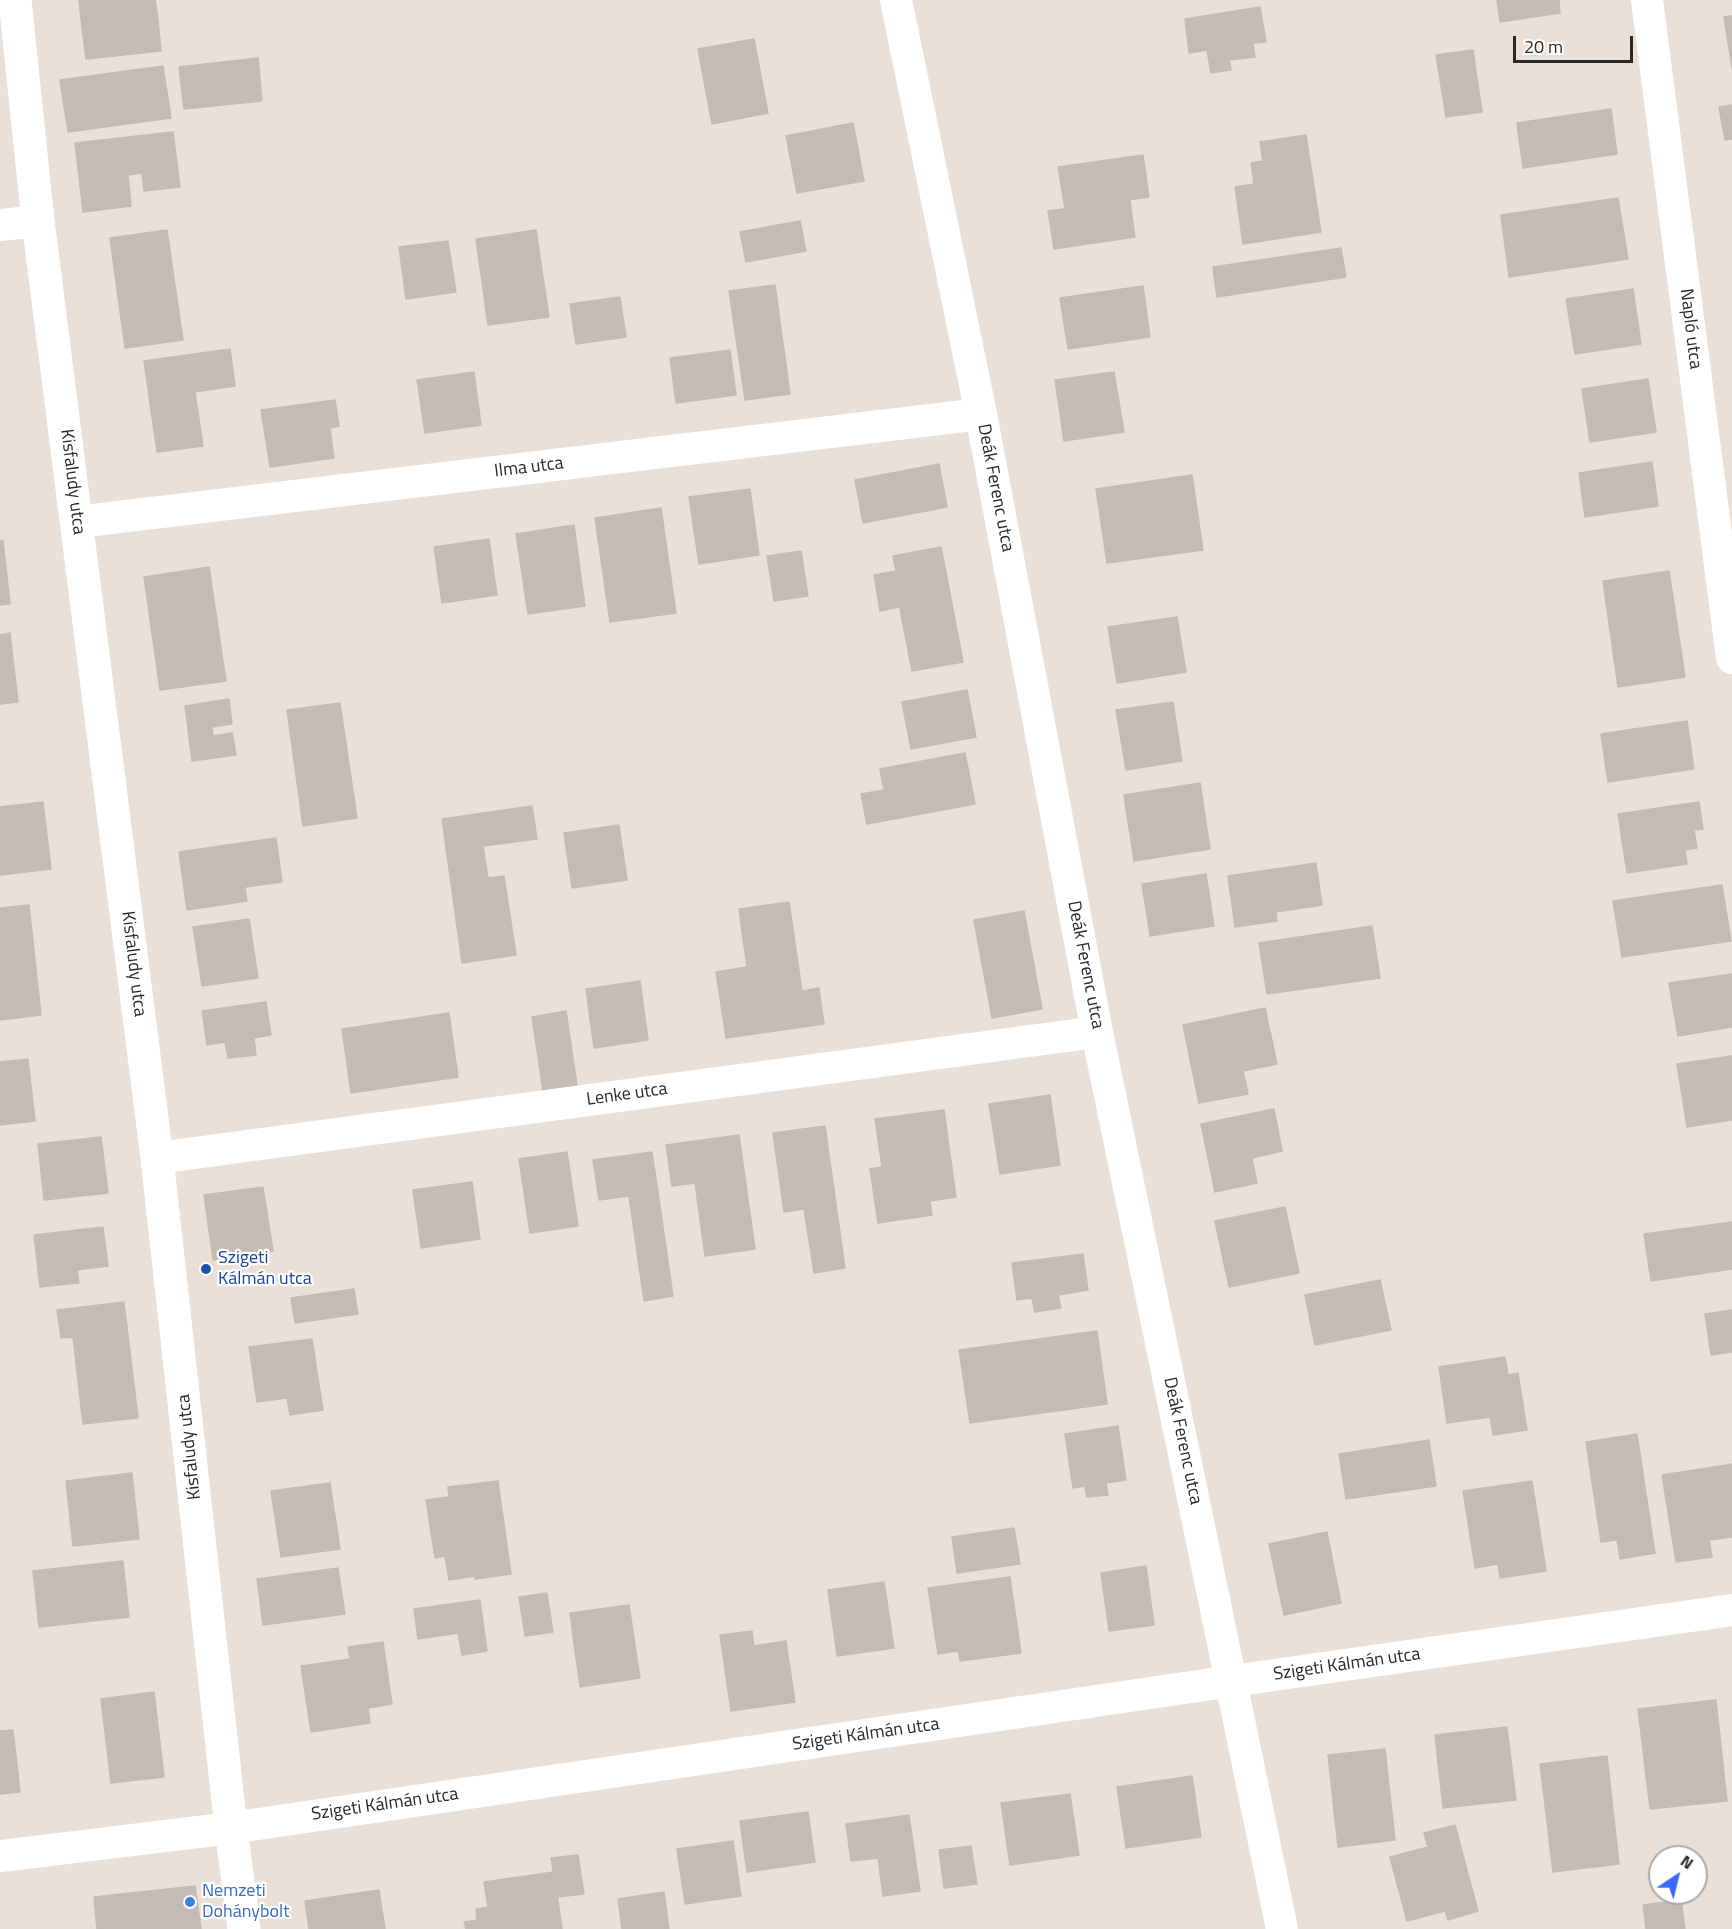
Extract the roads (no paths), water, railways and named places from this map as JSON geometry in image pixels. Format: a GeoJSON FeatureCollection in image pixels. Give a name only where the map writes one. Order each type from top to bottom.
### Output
{"type":"FeatureCollection","features":[{"type":"Feature","properties":{"kind":"street","name":"Kisfaludy utca"},"geometry":{"type":"LineString","coordinates":[[15,0],[38,221],[157,1158],[244,1929]]}},
{"type":"Feature","properties":{"kind":"street","name":"Deák Ferenc utca"},"geometry":{"type":"LineString","coordinates":[[896,0],[981,414],[1097,1032],[1282,1929]]}},
{"type":"Feature","properties":{"kind":"street","name":"Napló utca"},"geometry":{"type":"LineString","coordinates":[[1647,0],[1732,658]]}},
{"type":"Feature","properties":{"kind":"street"},"geometry":{"type":"LineString","coordinates":[[0,225],[38,221]]}},
{"type":"Feature","properties":{"kind":"street","name":"Ilma utca"},"geometry":{"type":"LineString","coordinates":[[77,522],[981,414]]}},
{"type":"Feature","properties":{"kind":"street","name":"Lenke utca"},"geometry":{"type":"LineString","coordinates":[[157,1158],[1097,1032]]}},
{"type":"Feature","properties":{"kind":"street","name":"Szigeti Kálmán utca"},"geometry":{"type":"LineString","coordinates":[[0,1856],[231,1828],[1732,1610]]}},
{"type":"Feature","properties":{"kind":"place","name":"Szigeti Kálmán utca"},"geometry":{"type":"Point","coordinates":[206,1269]}},
{"type":"Feature","properties":{"kind":"place","name":"Nemzeti Dohánybolt"},"geometry":{"type":"Point","coordinates":[190,1902]}}]}
